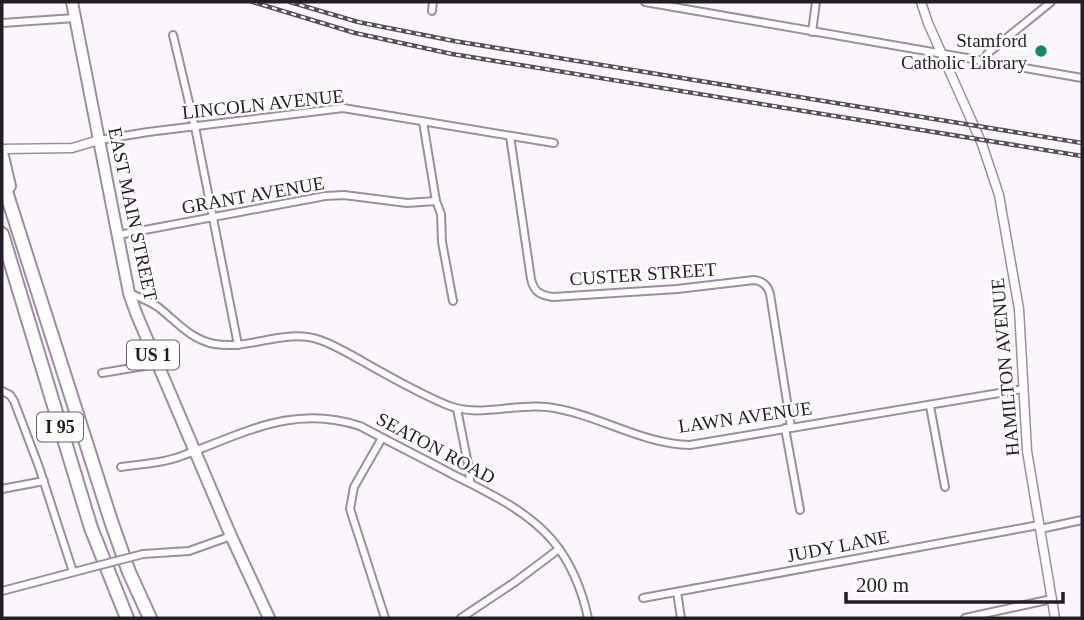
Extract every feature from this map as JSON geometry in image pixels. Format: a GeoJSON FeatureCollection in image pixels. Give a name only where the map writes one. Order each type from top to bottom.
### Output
{"type":"FeatureCollection","features":[{"type":"Feature","properties":{"kind":"highway"},"geometry":{"type":"LineString","coordinates":[[2,155],[23,244]]}},
{"type":"Feature","properties":{"kind":"highway","name":"I 95"},"geometry":{"type":"LineString","coordinates":[[2,179],[111,521],[139,595],[152,618]]}},
{"type":"Feature","properties":{"kind":"highway","name":"I 95"},"geometry":{"type":"LineString","coordinates":[[2,234],[91,528],[127,618]]}},
{"type":"Feature","properties":{"kind":"main road","name":"EAST MAIN STREET"},"geometry":{"type":"LineString","coordinates":[[72,2],[129,293],[230,536],[269,618]]}},
{"type":"Feature","properties":{"kind":"street"},"geometry":{"type":"LineString","coordinates":[[432,11],[433,2]]}},
{"type":"Feature","properties":{"kind":"street"},"geometry":{"type":"LineString","coordinates":[[645,2],[1082,78]]}},
{"type":"Feature","properties":{"kind":"street"},"geometry":{"type":"LineString","coordinates":[[812,32],[816,2]]}},
{"type":"Feature","properties":{"kind":"street","name":"HAMILTON AVENUE"},"geometry":{"type":"LineString","coordinates":[[921,2],[982,144],[999,195],[1019,309],[1027,451],[1055,618]]}},
{"type":"Feature","properties":{"kind":"street"},"geometry":{"type":"LineString","coordinates":[[982,62],[988,53],[1051,2]]}},
{"type":"Feature","properties":{"kind":"street"},"geometry":{"type":"LineString","coordinates":[[2,23],[75,18]]}},
{"type":"Feature","properties":{"kind":"street"},"geometry":{"type":"LineString","coordinates":[[173,35],[238,345]]}},
{"type":"Feature","properties":{"kind":"street","name":"LINCOLN AVENUE"},"geometry":{"type":"LineString","coordinates":[[99,140],[343,108],[554,143]]}},
{"type":"Feature","properties":{"kind":"street"},"geometry":{"type":"LineString","coordinates":[[423,122],[436,201],[441,214],[442,242],[453,301]]}},
{"type":"Feature","properties":{"kind":"street","name":"CUSTER STREET"},"geometry":{"type":"LineString","coordinates":[[510,136],[531,279],[536,291],[540,295],[553,297],[677,289],[754,279],[762,282],[768,287],[770,295],[788,428]]}},
{"type":"Feature","properties":{"kind":"street"},"geometry":{"type":"LineString","coordinates":[[2,155],[72,148],[99,140]]}},
{"type":"Feature","properties":{"kind":"street","name":"GRANT AVENUE"},"geometry":{"type":"LineString","coordinates":[[118,235],[325,196],[344,195],[407,203],[436,201]]}},
{"type":"Feature","properties":{"kind":"street","name":"LAWN AVENUE"},"geometry":{"type":"LineString","coordinates":[[129,293],[159,308],[197,337],[216,344],[238,345],[288,335],[319,339],[457,409],[473,411],[532,406],[561,409],[665,443],[690,445],[1023,389]]}},
{"type":"Feature","properties":{"kind":"street"},"geometry":{"type":"LineString","coordinates":[[102,373],[156,363]]}},
{"type":"Feature","properties":{"kind":"street"},"geometry":{"type":"LineString","coordinates":[[2,391],[14,401],[44,481],[73,572]]}},
{"type":"Feature","properties":{"kind":"street"},"geometry":{"type":"LineString","coordinates":[[930,406],[945,487]]}},
{"type":"Feature","properties":{"kind":"street"},"geometry":{"type":"LineString","coordinates":[[457,409],[470,483]]}},
{"type":"Feature","properties":{"kind":"street","name":"SEATON ROAD"},"geometry":{"type":"LineString","coordinates":[[121,467],[171,459],[261,425],[299,418],[346,422],[470,483],[529,519],[559,550],[579,587],[587,618]]}},
{"type":"Feature","properties":{"kind":"street"},"geometry":{"type":"LineString","coordinates":[[788,428],[800,510]]}},
{"type":"Feature","properties":{"kind":"street"},"geometry":{"type":"LineString","coordinates":[[382,438],[354,487],[349,509],[385,618]]}},
{"type":"Feature","properties":{"kind":"street"},"geometry":{"type":"LineString","coordinates":[[2,489],[44,481]]}},
{"type":"Feature","properties":{"kind":"street","name":"JUDY LANE"},"geometry":{"type":"LineString","coordinates":[[643,598],[1082,520]]}},
{"type":"Feature","properties":{"kind":"street"},"geometry":{"type":"LineString","coordinates":[[2,591],[143,554],[188,551],[230,536]]}},
{"type":"Feature","properties":{"kind":"street"},"geometry":{"type":"LineString","coordinates":[[461,618],[559,550]]}},
{"type":"Feature","properties":{"kind":"street"},"geometry":{"type":"LineString","coordinates":[[677,592],[681,618]]}},
{"type":"Feature","properties":{"kind":"street"},"geometry":{"type":"LineString","coordinates":[[965,618],[1052,599]]}},
{"type":"Feature","properties":{"kind":"railway"},"geometry":{"type":"LineString","coordinates":[[253,2],[355,33],[452,54],[1082,156]]}},
{"type":"Feature","properties":{"kind":"railway"},"geometry":{"type":"LineString","coordinates":[[290,2],[358,22],[454,41],[1082,143]]}},
{"type":"Feature","properties":{"kind":"place","name":"Stamford Catholic Library"},"geometry":{"type":"Point","coordinates":[1041,51]}}]}
